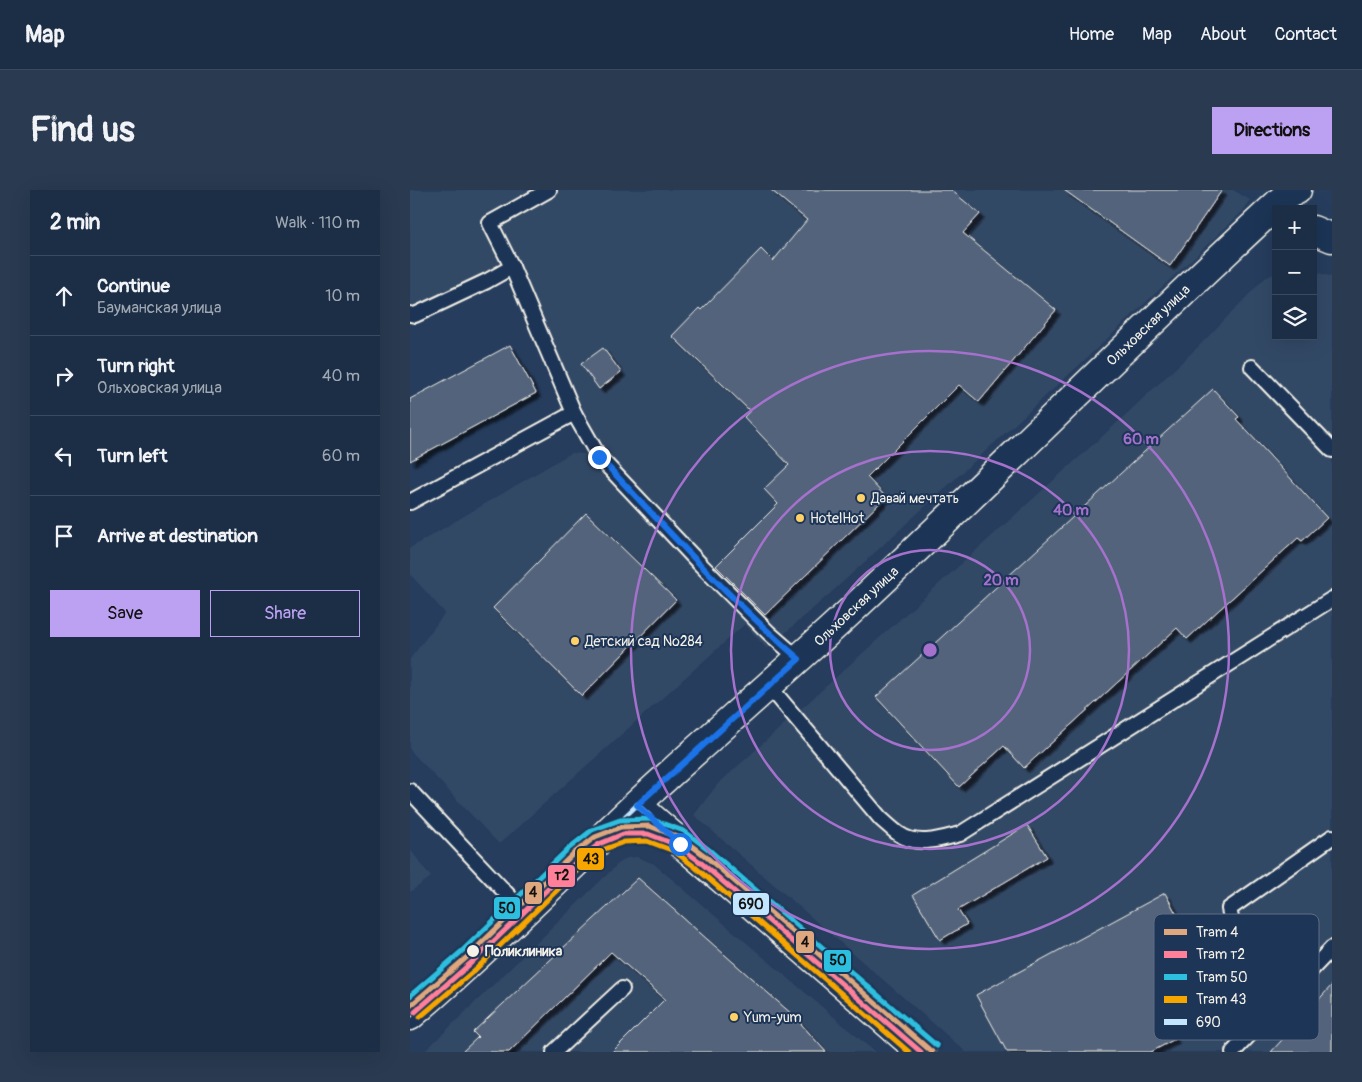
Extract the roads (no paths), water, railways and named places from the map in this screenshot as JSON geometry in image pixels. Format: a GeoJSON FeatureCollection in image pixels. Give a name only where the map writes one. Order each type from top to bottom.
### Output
{"type":"FeatureCollection","features":[{"type":"Feature","properties":{"kind":"street","name":"Ольховская улица"},"geometry":{"type":"LineString","coordinates":[[410,1016],[471,963],[637,805],[868,595],[1131,344],[1178,295],[1288,192]]}},
{"type":"Feature","properties":{"kind":"street"},"geometry":{"type":"LineString","coordinates":[[1244,234],[1272,228]]}},
{"type":"Feature","properties":{"kind":"street"},"geometry":{"type":"LineString","coordinates":[[1317,232],[1332,238]]}},
{"type":"Feature","properties":{"kind":"street"},"geometry":{"type":"LineString","coordinates":[[637,805],[921,1052]]}},
{"type":"Feature","properties":{"kind":"lane"},"geometry":{"type":"LineString","coordinates":[[549,190],[490,223],[512,266],[574,414],[599,457],[701,565],[769,633],[799,659]]}},
{"type":"Feature","properties":{"kind":"lane"},"geometry":{"type":"LineString","coordinates":[[410,314],[415,315],[487,281],[512,266]]}},
{"type":"Feature","properties":{"kind":"lane"},"geometry":{"type":"LineString","coordinates":[[1252,368],[1332,450]]}},
{"type":"Feature","properties":{"kind":"lane"},"geometry":{"type":"LineString","coordinates":[[410,502],[574,414]]}},
{"type":"Feature","properties":{"kind":"lane"},"geometry":{"type":"LineString","coordinates":[[769,686],[881,820],[900,836],[914,840],[933,840],[960,834],[1332,600]]}},
{"type":"Feature","properties":{"kind":"lane"},"geometry":{"type":"LineString","coordinates":[[410,791],[524,912]]}},
{"type":"Feature","properties":{"kind":"lane"},"geometry":{"type":"LineString","coordinates":[[1230,914],[1229,909],[1332,837]]}},
{"type":"Feature","properties":{"kind":"lane"},"geometry":{"type":"LineString","coordinates":[[1319,962],[1332,948]]}},
{"type":"Feature","properties":{"kind":"lane"},"geometry":{"type":"LineString","coordinates":[[554,1052],[622,989]]}},
{"type":"Feature","properties":{"kind":"lane"},"geometry":{"type":"LineString","coordinates":[[1233,1052],[1244,1040]]}},
{"type":"Feature","properties":{"kind":"tram line","name":"50"},"geometry":{"type":"LineString","coordinates":[[410,996],[461,952],[568,849],[592,830],[620,820],[650,819],[684,831],[708,849],[937,1046]]}},
{"type":"Feature","properties":{"kind":"tram line","name":"4"},"geometry":{"type":"LineString","coordinates":[[410,1006],[466,958],[573,854],[595,837],[621,827],[649,826],[681,838],[704,855],[932,1052]]}},
{"type":"Feature","properties":{"kind":"tram line","name":"т2"},"geometry":{"type":"LineString","coordinates":[[415,1012],[471,963],[578,860],[599,844],[623,834],[648,834],[677,845],[699,861],[921,1052]]}},
{"type":"Feature","properties":{"kind":"tram line","name":"43"},"geometry":{"type":"LineString","coordinates":[[420,1017],[476,969],[583,865],[602,850],[624,842],[647,841],[674,851],[695,867],[909,1052]]}},
{"type":"Feature","properties":{"kind":"place","name":"Давай мечтать"},"geometry":{"type":"Point","coordinates":[861,498]}},
{"type":"Feature","properties":{"kind":"place","name":"HotelHot"},"geometry":{"type":"Point","coordinates":[800,518]}},
{"type":"Feature","properties":{"kind":"place","name":"Детский сад №284"},"geometry":{"type":"Point","coordinates":[575,641]}},
{"type":"Feature","properties":{"kind":"place","name":"Поликлиника"},"geometry":{"type":"Point","coordinates":[473,951]}},
{"type":"Feature","properties":{"kind":"place","name":"Yum-yum"},"geometry":{"type":"Point","coordinates":[734,1017]}}]}
